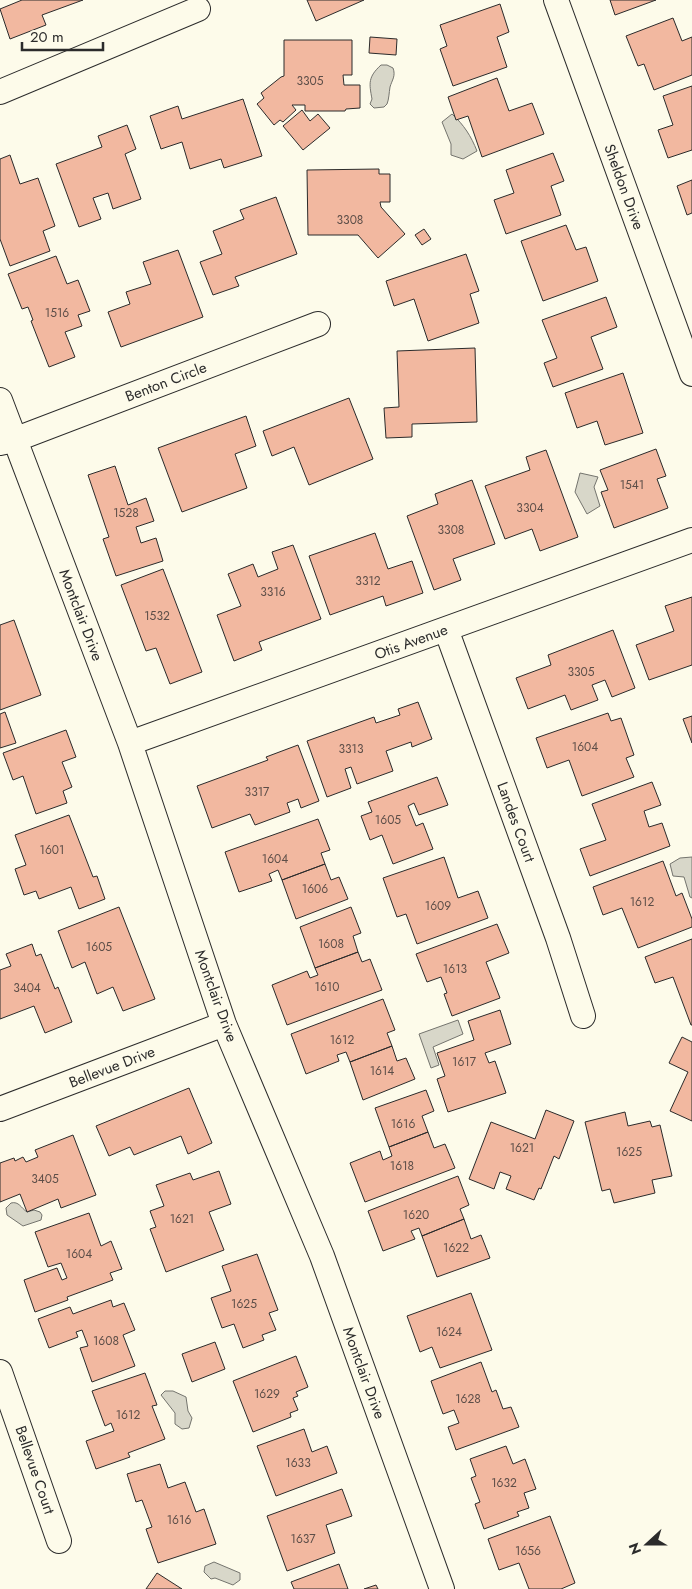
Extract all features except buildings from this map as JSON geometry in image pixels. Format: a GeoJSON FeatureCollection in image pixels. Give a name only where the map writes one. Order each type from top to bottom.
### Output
{"type":"FeatureCollection","features":[{"type":"Feature","properties":{"kind":"street","name":"Sheldon Drive"},"geometry":{"type":"LineString","coordinates":[[556,0],[692,374]]}},
{"type":"Feature","properties":{"kind":"street"},"geometry":{"type":"LineString","coordinates":[[0,92],[198,9]]}},
{"type":"Feature","properties":{"kind":"street","name":"Benton Circle"},"geometry":{"type":"LineString","coordinates":[[7,441],[318,324]]}},
{"type":"Feature","properties":{"kind":"street","name":"Montclair Drive"},"geometry":{"type":"LineString","coordinates":[[0,400],[7,441],[130,743],[224,1024],[322,1256],[442,1589]]}},
{"type":"Feature","properties":{"kind":"street","name":"Otis Avenue"},"geometry":{"type":"LineString","coordinates":[[130,743],[692,540]]}},
{"type":"Feature","properties":{"kind":"street","name":"Landes Court"},"geometry":{"type":"LineString","coordinates":[[446,629],[558,938],[583,1016]]}},
{"type":"Feature","properties":{"kind":"street","name":"Bellevue Drive"},"geometry":{"type":"LineString","coordinates":[[0,1109],[224,1024]]}},
{"type":"Feature","properties":{"kind":"street","name":"Bellevue Court"},"geometry":{"type":"LineString","coordinates":[[0,1372],[60,1541]]}},
{"type":"Feature","properties":{"kind":"shaded area"},"geometry":{"type":"Polygon","coordinates":[[[381,65],[393,68],[394,76],[387,104],[384,107],[374,108],[370,104],[372,99],[370,80],[381,65]]]}},
{"type":"Feature","properties":{"kind":"shaded area"},"geometry":{"type":"Polygon","coordinates":[[[452,114],[467,131],[477,151],[463,159],[451,155],[451,144],[442,122],[452,114]]]}},
{"type":"Feature","properties":{"kind":"shaded area"},"geometry":{"type":"Polygon","coordinates":[[[580,473],[598,477],[594,487],[600,506],[587,514],[575,492],[580,473]]]}},
{"type":"Feature","properties":{"kind":"shaded area"},"geometry":{"type":"Polygon","coordinates":[[[692,857],[692,898],[690,897],[684,877],[673,876],[670,864],[680,858],[692,857]]]}},
{"type":"Feature","properties":{"kind":"shaded area"},"geometry":{"type":"Polygon","coordinates":[[[458,1020],[463,1034],[433,1047],[439,1065],[431,1068],[419,1034],[458,1020]]]}},
{"type":"Feature","properties":{"kind":"shaded area"},"geometry":{"type":"Polygon","coordinates":[[[11,1203],[18,1204],[27,1212],[34,1210],[40,1212],[42,1215],[41,1220],[23,1226],[7,1215],[6,1208],[11,1203]]]}},
{"type":"Feature","properties":{"kind":"shaded area"},"geometry":{"type":"Polygon","coordinates":[[[165,1391],[173,1391],[186,1397],[188,1411],[192,1418],[189,1428],[182,1429],[175,1424],[175,1413],[161,1395],[165,1391]]]}},
{"type":"Feature","properties":{"kind":"shaded area"},"geometry":{"type":"Polygon","coordinates":[[[214,1562],[240,1573],[240,1580],[233,1585],[215,1578],[211,1579],[204,1572],[205,1566],[214,1562]]]}}]}
